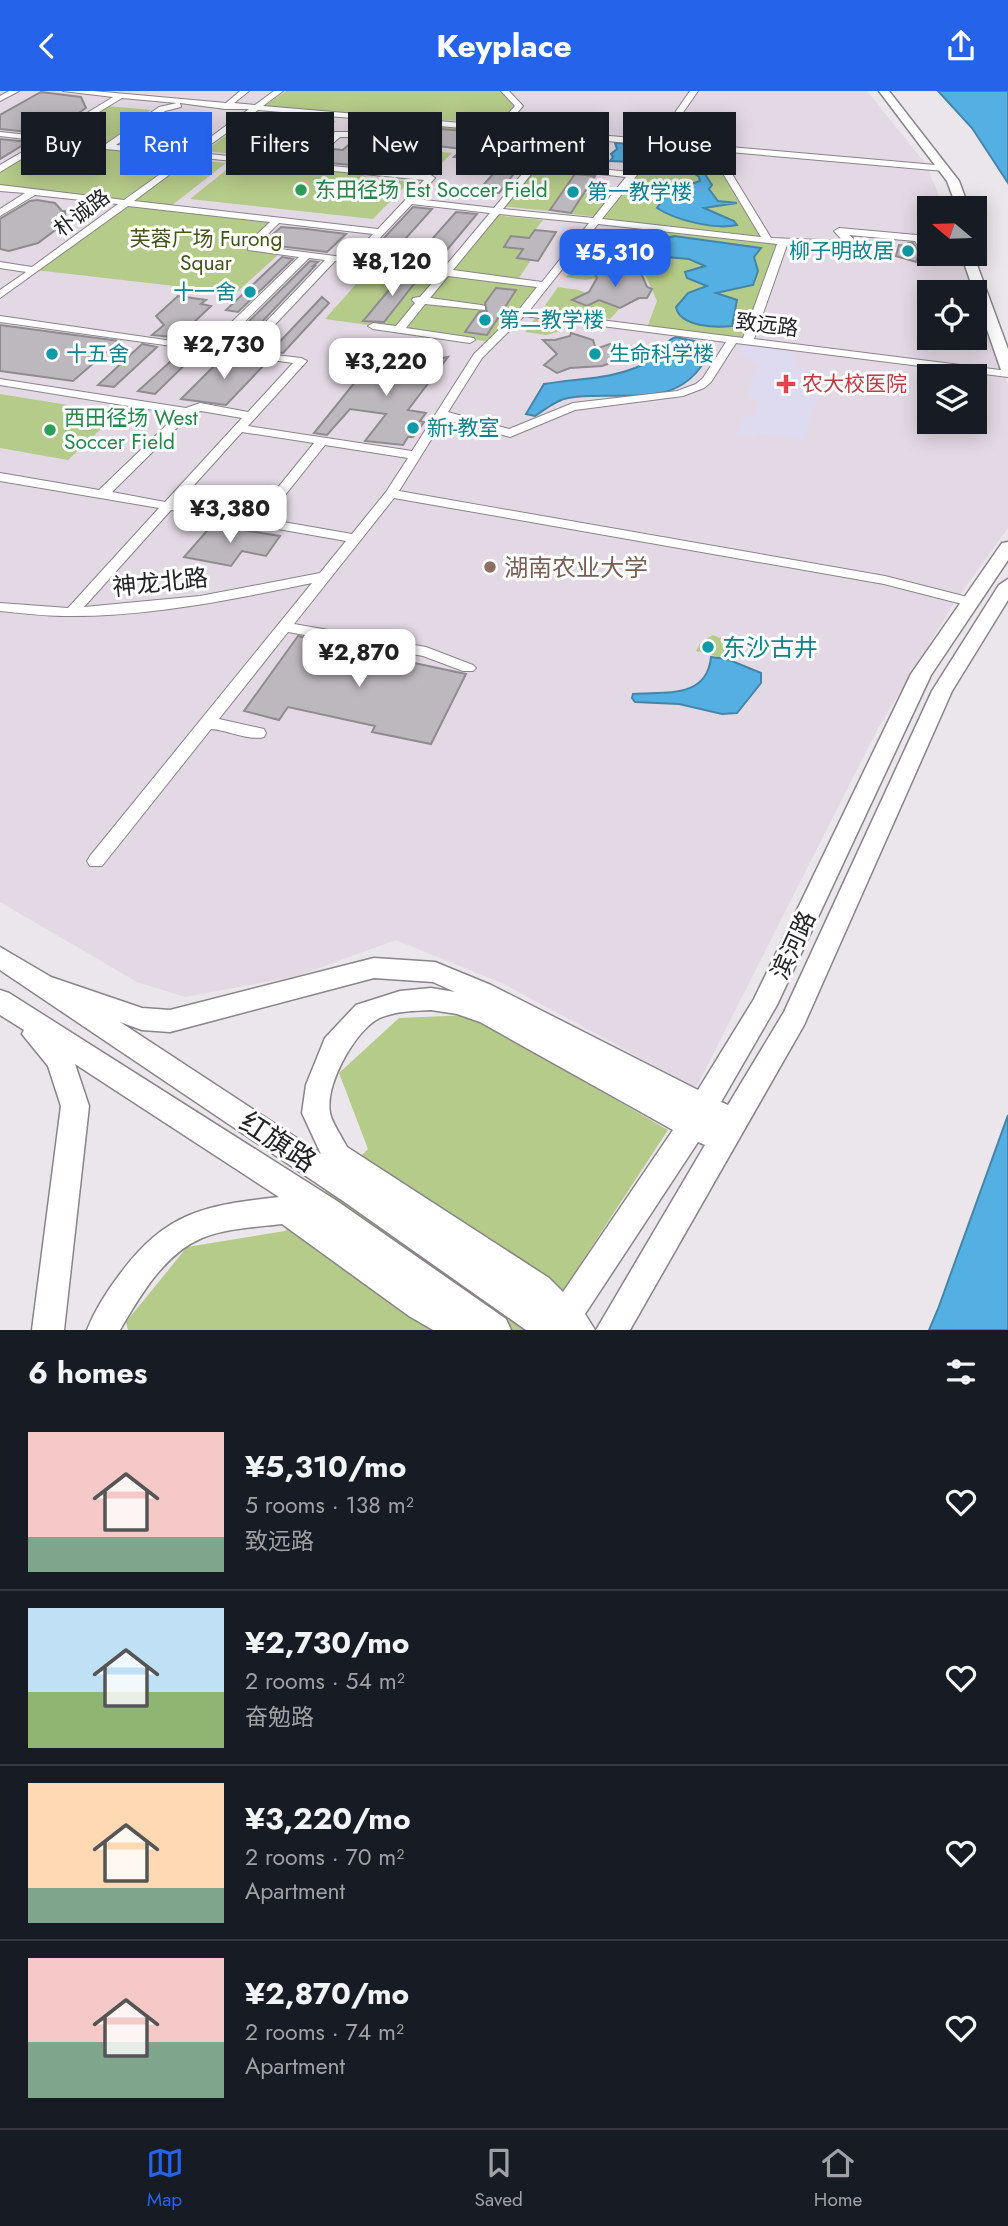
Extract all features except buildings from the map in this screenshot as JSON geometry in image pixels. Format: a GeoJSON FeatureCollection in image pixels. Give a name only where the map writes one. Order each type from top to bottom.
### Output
{"type":"FeatureCollection","features":[{"type":"Feature","properties":{"kind":"main road"},"geometry":{"type":"LineString","coordinates":[[872,91],[937,168],[953,181],[959,196]]}},
{"type":"Feature","properties":{"kind":"main road"},"geometry":{"type":"LineString","coordinates":[[884,91],[937,168],[946,196]]}},
{"type":"Feature","properties":{"kind":"main road"},"geometry":{"type":"LineString","coordinates":[[971,266],[1008,372]]}},
{"type":"Feature","properties":{"kind":"main road"},"geometry":{"type":"LineString","coordinates":[[985,266],[1008,329]]}},
{"type":"Feature","properties":{"kind":"main road","name":"滨河路"},"geometry":{"type":"LineString","coordinates":[[555,1330],[697,1117],[764,1005],[921,674],[1008,548]]}},
{"type":"Feature","properties":{"kind":"main road","name":"滨河路"},"geometry":{"type":"LineString","coordinates":[[612,1330],[795,1017],[942,691],[1008,585]]}},
{"type":"Feature","properties":{"kind":"main road","name":"红旗路"},"geometry":{"type":"LineString","coordinates":[[0,957],[353,1191],[555,1330]]}},
{"type":"Feature","properties":{"kind":"main road"},"geometry":{"type":"LineString","coordinates":[[37,983],[142,1019],[170,1021],[374,968],[435,972],[482,992],[697,1117]]}},
{"type":"Feature","properties":{"kind":"main road"},"geometry":{"type":"LineString","coordinates":[[579,1330],[538,1289],[337,1156],[316,1113],[320,1085],[335,1046],[365,1013],[400,1002],[431,999],[458,1003],[489,1014],[728,1131]]}},
{"type":"Feature","properties":{"kind":"main road"},"geometry":{"type":"LineString","coordinates":[[4,1004],[60,1060],[75,1106],[48,1330]]}},
{"type":"Feature","properties":{"kind":"main road","name":"红旗路"},"geometry":{"type":"LineString","coordinates":[[4,1004],[326,1211],[495,1330]]}},
{"type":"Feature","properties":{"kind":"main road"},"geometry":{"type":"LineString","coordinates":[[103,1330],[118,1302],[146,1264],[185,1231],[233,1216],[286,1210],[420,1305],[464,1330]]}},
{"type":"Feature","properties":{"kind":"street"},"geometry":{"type":"LineString","coordinates":[[0,99],[15,91]]}},
{"type":"Feature","properties":{"kind":"street"},"geometry":{"type":"LineString","coordinates":[[67,91],[225,107],[348,116]]}},
{"type":"Feature","properties":{"kind":"street"},"geometry":{"type":"LineString","coordinates":[[225,107],[245,91]]}},
{"type":"Feature","properties":{"kind":"street","name":"朴诚路"},"geometry":{"type":"LineString","coordinates":[[212,132],[279,91]]}},
{"type":"Feature","properties":{"kind":"street"},"geometry":{"type":"LineString","coordinates":[[505,91],[519,106],[514,112]]}},
{"type":"Feature","properties":{"kind":"street"},"geometry":{"type":"LineString","coordinates":[[679,112],[694,91]]}},
{"type":"Feature","properties":{"kind":"street"},"geometry":{"type":"LineString","coordinates":[[93,112],[119,97]]}},
{"type":"Feature","properties":{"kind":"street"},"geometry":{"type":"LineString","coordinates":[[108,146],[162,109],[190,102]]}},
{"type":"Feature","properties":{"kind":"street"},"geometry":{"type":"LineString","coordinates":[[0,134],[21,136]]}},
{"type":"Feature","properties":{"kind":"street"},"geometry":{"type":"LineString","coordinates":[[108,146],[120,147]]}},
{"type":"Feature","properties":{"kind":"street"},"geometry":{"type":"LineString","coordinates":[[736,150],[937,168]]}},
{"type":"Feature","properties":{"kind":"street"},"geometry":{"type":"LineString","coordinates":[[0,169],[21,156]]}},
{"type":"Feature","properties":{"kind":"street"},"geometry":{"type":"LineString","coordinates":[[399,330],[416,300],[444,273],[535,164],[623,174]]}},
{"type":"Feature","properties":{"kind":"street"},"geometry":{"type":"LineString","coordinates":[[334,168],[431,179],[352,262]]}},
{"type":"Feature","properties":{"kind":"street","name":"朴诚路"},"geometry":{"type":"LineString","coordinates":[[0,295],[162,175]]}},
{"type":"Feature","properties":{"kind":"street"},"geometry":{"type":"LineString","coordinates":[[96,861],[391,494],[478,356],[522,313],[632,175]]}},
{"type":"Feature","properties":{"kind":"street"},"geometry":{"type":"LineString","coordinates":[[728,175],[768,241]]}},
{"type":"Feature","properties":{"kind":"street"},"geometry":{"type":"LineString","coordinates":[[0,188],[379,232]]}},
{"type":"Feature","properties":{"kind":"street"},"geometry":{"type":"LineString","coordinates":[[0,213],[33,192]]}},
{"type":"Feature","properties":{"kind":"street"},"geometry":{"type":"LineString","coordinates":[[409,201],[768,241],[846,244],[849,239],[839,231],[917,238]]}},
{"type":"Feature","properties":{"kind":"street"},"geometry":{"type":"LineString","coordinates":[[276,220],[251,248],[545,285]]}},
{"type":"Feature","properties":{"kind":"street"},"geometry":{"type":"LineString","coordinates":[[747,342],[783,242]]}},
{"type":"Feature","properties":{"kind":"street"},"geometry":{"type":"LineString","coordinates":[[209,351],[306,256]]}},
{"type":"Feature","properties":{"kind":"street"},"geometry":{"type":"LineString","coordinates":[[241,354],[332,259]]}},
{"type":"Feature","properties":{"kind":"street"},"geometry":{"type":"LineString","coordinates":[[0,265],[35,269]]}},
{"type":"Feature","properties":{"kind":"street"},"geometry":{"type":"LineString","coordinates":[[416,300],[481,308]]}},
{"type":"Feature","properties":{"kind":"street"},"geometry":{"type":"LineString","coordinates":[[259,302],[287,306]]}},
{"type":"Feature","properties":{"kind":"street","name":"致远路"},"geometry":{"type":"LineString","coordinates":[[522,313],[1008,372]]}},
{"type":"Feature","properties":{"kind":"street"},"geometry":{"type":"LineString","coordinates":[[0,319],[209,351],[301,361],[72,613]]}},
{"type":"Feature","properties":{"kind":"street"},"geometry":{"type":"LineString","coordinates":[[373,326],[470,340]]}},
{"type":"Feature","properties":{"kind":"street"},"geometry":{"type":"LineString","coordinates":[[441,414],[510,433],[573,407],[679,394],[700,386],[707,380],[733,340]]}},
{"type":"Feature","properties":{"kind":"street"},"geometry":{"type":"LineString","coordinates":[[0,382],[187,412]]}},
{"type":"Feature","properties":{"kind":"street"},"geometry":{"type":"LineString","coordinates":[[103,494],[187,412],[200,407],[250,416]]}},
{"type":"Feature","properties":{"kind":"street"},"geometry":{"type":"LineString","coordinates":[[239,428],[415,455]]}},
{"type":"Feature","properties":{"kind":"street"},"geometry":{"type":"LineString","coordinates":[[258,521],[323,441]]}},
{"type":"Feature","properties":{"kind":"street"},"geometry":{"type":"LineString","coordinates":[[0,477],[354,538]]}},
{"type":"Feature","properties":{"kind":"street"},"geometry":{"type":"LineString","coordinates":[[391,494],[885,580],[970,602]]}},
{"type":"Feature","properties":{"kind":"street","name":"神龙北路"},"geometry":{"type":"LineString","coordinates":[[0,607],[72,613],[138,609],[215,599],[324,576]]}},
{"type":"Feature","properties":{"kind":"street"},"geometry":{"type":"LineString","coordinates":[[284,627],[426,652],[468,668]]}},
{"type":"Feature","properties":{"kind":"street"},"geometry":{"type":"LineString","coordinates":[[208,724],[226,725],[258,733]]}},
{"type":"Feature","properties":{"kind":"shaded area","name":"湖南农业大学"},"geometry":{"type":"Polygon","coordinates":[[[0,91],[867,91],[926,164],[939,196],[917,196],[917,266],[964,266],[969,280],[917,280],[917,350],[987,350],[987,329],[1008,384],[1008,528],[953,605],[877,730],[696,1088],[504,984],[396,940],[297,976],[185,997],[137,982],[0,902],[0,91]]]}},
{"type":"Feature","properties":{"kind":"shaded area","name":"农大校医院"},"geometry":{"type":"Polygon","coordinates":[[[743,345],[792,351],[797,368],[824,372],[805,440],[757,433],[755,437],[738,435],[744,415],[755,416],[759,399],[748,397],[757,364],[740,353],[743,345]]]}},
{"type":"Feature","properties":{"kind":"green space"},"geometry":{"type":"Polygon","coordinates":[[[286,91],[502,91],[509,96],[513,107],[509,112],[456,112],[456,121],[442,120],[442,112],[348,113],[263,107],[286,91]]]}},
{"type":"Feature","properties":{"kind":"green space"},"geometry":{"type":"Polygon","coordinates":[[[107,106],[151,110],[120,112],[120,133],[106,143],[106,112],[97,112],[107,106]]]}},
{"type":"Feature","properties":{"kind":"green space"},"geometry":{"type":"Polygon","coordinates":[[[442,123],[456,124],[456,130],[442,128],[442,123]]]}},
{"type":"Feature","properties":{"kind":"green space"},"geometry":{"type":"Polygon","coordinates":[[[226,135],[226,153],[212,152],[212,146],[226,135]]]}},
{"type":"Feature","properties":{"kind":"green space"},"geometry":{"type":"Polygon","coordinates":[[[106,148],[120,150],[120,175],[158,175],[122,200],[0,186],[0,171],[21,158],[21,175],[106,175],[106,148]]]}},
{"type":"Feature","properties":{"kind":"green space"},"geometry":{"type":"Polygon","coordinates":[[[442,152],[452,153],[442,163],[442,152]]]}},
{"type":"Feature","properties":{"kind":"green space"},"geometry":{"type":"Polygon","coordinates":[[[212,161],[226,163],[212,174],[212,161]]]}},
{"type":"Feature","properties":{"kind":"green space","name":"东田径场 Est Soccer Field"},"geometry":{"type":"Polygon","coordinates":[[[334,168],[348,169],[348,175],[409,182],[373,219],[190,199],[226,170],[226,175],[334,175],[334,168]]]}},
{"type":"Feature","properties":{"kind":"green space"},"geometry":{"type":"Polygon","coordinates":[[[168,175],[211,175],[171,206],[133,201],[168,175]]]}},
{"type":"Feature","properties":{"kind":"green space"},"geometry":{"type":"Polygon","coordinates":[[[526,175],[575,175],[549,211],[501,206],[526,175]]]}},
{"type":"Feature","properties":{"kind":"green space"},"geometry":{"type":"Polygon","coordinates":[[[635,175],[723,175],[761,238],[601,220],[635,175]]]}},
{"type":"Feature","properties":{"kind":"green space"},"geometry":{"type":"Polygon","coordinates":[[[583,193],[615,197],[599,217],[570,214],[583,193]]]}},
{"type":"Feature","properties":{"kind":"green space","name":"芙蓉广场 Furong Squar"},"geometry":{"type":"Polygon","coordinates":[[[125,202],[272,221],[248,249],[280,253],[236,293],[35,270],[125,202]]]}},
{"type":"Feature","properties":{"kind":"green space"},"geometry":{"type":"Polygon","coordinates":[[[494,215],[543,220],[529,238],[511,236],[504,246],[523,249],[517,258],[531,260],[517,281],[545,285],[492,342],[325,319],[373,265],[444,273],[494,215]]]}},
{"type":"Feature","properties":{"kind":"green space"},"geometry":{"type":"Polygon","coordinates":[[[639,226],[783,242],[747,342],[647,328],[657,301],[642,268],[635,267],[637,273],[614,274],[608,268],[593,269],[597,278],[585,280],[566,277],[580,259],[615,262],[639,226]]]}},
{"type":"Feature","properties":{"kind":"green space"},"geometry":{"type":"Polygon","coordinates":[[[558,287],[579,290],[620,308],[610,319],[545,311],[544,307],[558,287]]]}},
{"type":"Feature","properties":{"kind":"green space"},"geometry":{"type":"Polygon","coordinates":[[[536,317],[568,321],[564,330],[547,335],[525,332],[536,317]]]}},
{"type":"Feature","properties":{"kind":"green space","name":"西田径场 West Soccer Field"},"geometry":{"type":"Polygon","coordinates":[[[0,394],[118,413],[68,460],[0,448],[0,394]]]}},
{"type":"Feature","properties":{"kind":"green space"},"geometry":{"type":"Polygon","coordinates":[[[713,635],[734,644],[727,659],[696,651],[701,642],[713,635]]]}},
{"type":"Feature","properties":{"kind":"green space"},"geometry":{"type":"Polygon","coordinates":[[[469,1015],[668,1130],[537,1330],[128,1330],[126,1322],[187,1247],[285,1231],[368,1149],[339,1073],[399,1018],[469,1015]]]}},
{"type":"Feature","properties":{"kind":"water"},"geometry":{"type":"Polygon","coordinates":[[[938,91],[1008,91],[1008,183],[972,128],[938,91]]]}},
{"type":"Feature","properties":{"kind":"water"},"geometry":{"type":"Polygon","coordinates":[[[615,143],[623,143],[623,162],[610,161],[613,157],[611,154],[617,149],[615,143]]]}},
{"type":"Feature","properties":{"kind":"water"},"geometry":{"type":"Polygon","coordinates":[[[696,175],[705,175],[712,185],[709,189],[718,201],[737,203],[704,208],[734,221],[737,225],[696,223],[657,208],[669,191],[700,181],[696,175]]]}},
{"type":"Feature","properties":{"kind":"water"},"geometry":{"type":"Polygon","coordinates":[[[674,236],[761,248],[754,257],[758,271],[753,285],[716,293],[737,300],[732,326],[700,325],[684,319],[679,314],[676,307],[688,293],[707,286],[687,278],[685,272],[705,266],[689,259],[666,257],[661,239],[674,236]]]}},
{"type":"Feature","properties":{"kind":"water"},"geometry":{"type":"Polygon","coordinates":[[[676,337],[704,343],[706,353],[700,368],[687,381],[672,390],[639,396],[568,398],[535,416],[526,414],[544,384],[630,370],[647,362],[676,337]]]}},
{"type":"Feature","properties":{"kind":"water"},"geometry":{"type":"Polygon","coordinates":[[[711,657],[727,659],[761,673],[761,683],[737,713],[722,714],[679,704],[635,702],[632,698],[633,694],[682,691],[692,687],[701,681],[708,671],[711,657]]]}},
{"type":"Feature","properties":{"kind":"water"},"geometry":{"type":"Polygon","coordinates":[[[1008,1115],[1008,1330],[929,1330],[938,1309],[1008,1115]]]}},
{"type":"Feature","properties":{"kind":"place","name":"东田径场 Est Soccer Field"},"geometry":{"type":"Point","coordinates":[301,190]}},
{"type":"Feature","properties":{"kind":"place","name":"第一教学楼"},"geometry":{"type":"Point","coordinates":[573,192]}},
{"type":"Feature","properties":{"kind":"place","name":"柳子明故居"},"geometry":{"type":"Point","coordinates":[908,251]}},
{"type":"Feature","properties":{"kind":"place","name":"十一舍"},"geometry":{"type":"Point","coordinates":[250,292]}},
{"type":"Feature","properties":{"kind":"place","name":"第二教学楼"},"geometry":{"type":"Point","coordinates":[485,320]}},
{"type":"Feature","properties":{"kind":"place","name":"十五舍"},"geometry":{"type":"Point","coordinates":[52,354]}},
{"type":"Feature","properties":{"kind":"place","name":"生命科学楼"},"geometry":{"type":"Point","coordinates":[595,354]}},
{"type":"Feature","properties":{"kind":"place","name":"农大校医院"},"geometry":{"type":"Point","coordinates":[786,384]}},
{"type":"Feature","properties":{"kind":"place","name":"新t-教室"},"geometry":{"type":"Point","coordinates":[413,428]}},
{"type":"Feature","properties":{"kind":"place","name":"西田径场 West Soccer Field"},"geometry":{"type":"Point","coordinates":[50,430]}},
{"type":"Feature","properties":{"kind":"place","name":"湖南农业大学"},"geometry":{"type":"Point","coordinates":[490,567]}},
{"type":"Feature","properties":{"kind":"place","name":"东沙古井"},"geometry":{"type":"Point","coordinates":[708,647]}}]}
